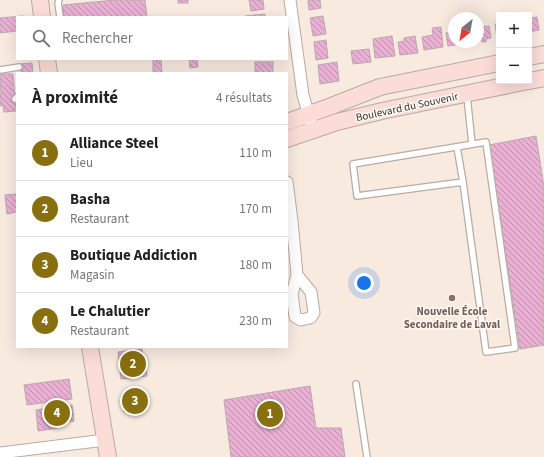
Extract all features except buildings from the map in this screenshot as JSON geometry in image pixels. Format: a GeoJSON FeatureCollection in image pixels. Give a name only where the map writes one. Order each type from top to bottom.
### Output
{"type":"FeatureCollection","features":[{"type":"Feature","properties":{"kind":"street"},"geometry":{"type":"LineString","coordinates":[[40,0],[42,16]]}},
{"type":"Feature","properties":{"kind":"street"},"geometry":{"type":"LineString","coordinates":[[290,0],[302,90],[313,130]]}},
{"type":"Feature","properties":{"kind":"street"},"geometry":{"type":"LineString","coordinates":[[532,56],[544,54]]}},
{"type":"Feature","properties":{"kind":"street"},"geometry":{"type":"LineString","coordinates":[[48,60],[49,72]]}},
{"type":"Feature","properties":{"kind":"street","name":"Boulevard du Souvenir"},"geometry":{"type":"LineString","coordinates":[[288,122],[380,87],[496,64]]}},
{"type":"Feature","properties":{"kind":"street","name":"Boulevard du Souvenir"},"geometry":{"type":"LineString","coordinates":[[532,80],[544,78]]}},
{"type":"Feature","properties":{"kind":"street","name":"Boulevard du Souvenir"},"geometry":{"type":"LineString","coordinates":[[288,139],[337,122],[382,111],[514,84]]}},
{"type":"Feature","properties":{"kind":"street"},"geometry":{"type":"LineString","coordinates":[[288,190],[297,275]]}},
{"type":"Feature","properties":{"kind":"street"},"geometry":{"type":"LineString","coordinates":[[90,348],[108,457]]}},
{"type":"Feature","properties":{"kind":"street"},"geometry":{"type":"LineString","coordinates":[[0,453],[105,440]]}},
{"type":"Feature","properties":{"kind":"lane"},"geometry":{"type":"LineString","coordinates":[[59,0],[60,16]]}},
{"type":"Feature","properties":{"kind":"lane"},"geometry":{"type":"LineString","coordinates":[[0,70],[18,67]]}},
{"type":"Feature","properties":{"kind":"lane"},"geometry":{"type":"LineString","coordinates":[[466,94],[472,144]]}},
{"type":"Feature","properties":{"kind":"lane"},"geometry":{"type":"LineString","coordinates":[[457,147],[462,182],[486,352],[515,348],[486,142],[353,164],[357,196],[462,182]]}},
{"type":"Feature","properties":{"kind":"lane"},"geometry":{"type":"LineString","coordinates":[[356,384],[367,457]]}},
{"type":"Feature","properties":{"kind":"place","name":"Nouvelle École Secondaire de Laval"},"geometry":{"type":"Point","coordinates":[452,298]}},
{"type":"Feature","properties":{"kind":"place","name":"Basha"},"geometry":{"type":"Point","coordinates":[133,364]}},
{"type":"Feature","properties":{"kind":"place","name":"Boutique Addiction"},"geometry":{"type":"Point","coordinates":[135,401]}},
{"type":"Feature","properties":{"kind":"place","name":"Le Chalutier"},"geometry":{"type":"Point","coordinates":[57,413]}},
{"type":"Feature","properties":{"kind":"place","name":"Alliance Steel"},"geometry":{"type":"Point","coordinates":[270,414]}}]}
